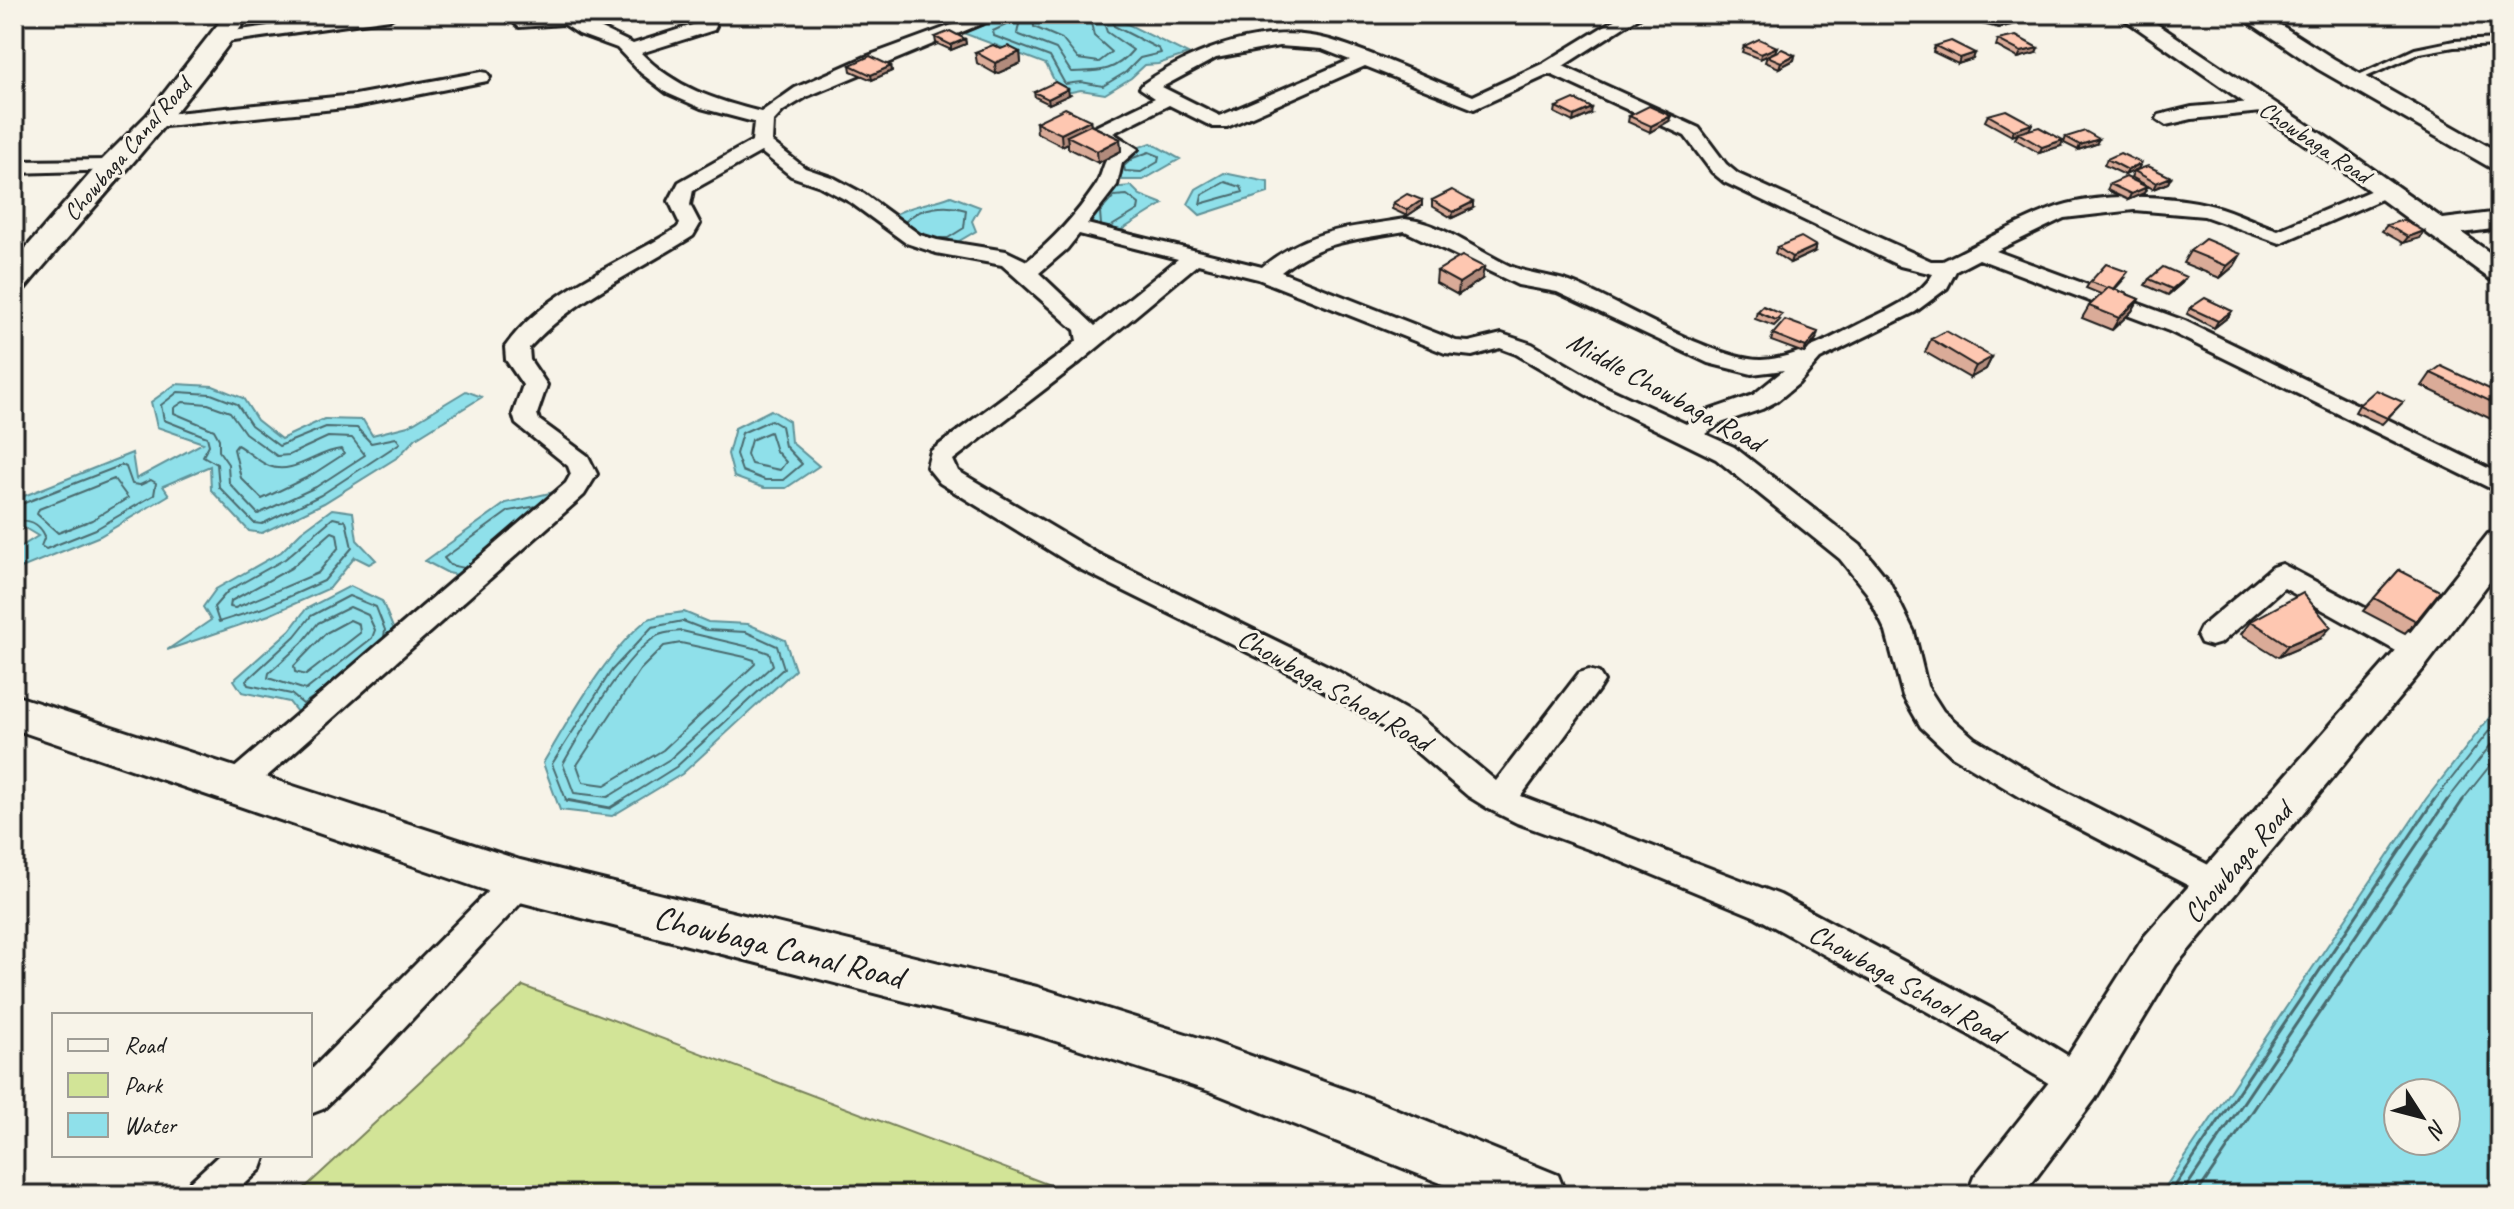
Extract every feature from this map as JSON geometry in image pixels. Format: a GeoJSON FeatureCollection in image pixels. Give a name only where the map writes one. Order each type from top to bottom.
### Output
{"type":"FeatureCollection","features":[{"type":"Feature","properties":{"kind":"main road","name":"Chowbaga Canal Road"},"geometry":{"type":"LineString","coordinates":[[18,271],[156,121],[238,14]]}},
{"type":"Feature","properties":{"kind":"main road","name":"Chowbaga Canal Road"},"geometry":{"type":"LineString","coordinates":[[14,712],[520,881],[1037,1011],[1212,1067],[1538,1195]]}},
{"type":"Feature","properties":{"kind":"street"},"geometry":{"type":"LineString","coordinates":[[219,38],[390,14]]}},
{"type":"Feature","properties":{"kind":"street"},"geometry":{"type":"LineString","coordinates":[[513,14],[525,23],[568,16],[594,35],[616,40],[673,89],[763,132],[798,172],[827,182],[857,198],[913,239],[926,245],[982,252],[1006,259],[1083,323],[1089,332],[1088,343]]}},
{"type":"Feature","properties":{"kind":"street"},"geometry":{"type":"LineString","coordinates":[[235,786],[575,489],[584,474],[579,462],[528,424],[525,414],[535,385],[518,360],[517,347],[533,327],[555,309],[686,232],[690,224],[678,203],[679,195],[686,186],[763,132],[795,97],[840,73],[997,14]]}},
{"type":"Feature","properties":{"kind":"street"},"geometry":{"type":"LineString","coordinates":[[1364,60],[1220,123],[1149,88],[1175,68],[1250,44],[1301,40],[1325,44],[1474,103],[1550,67],[1636,14]]}},
{"type":"Feature","properties":{"kind":"street"},"geometry":{"type":"LineString","coordinates":[[1972,14],[1999,21],[2025,14]]}},
{"type":"Feature","properties":{"kind":"street","name":"Chowbaga Road"},"geometry":{"type":"LineString","coordinates":[[2128,14],[2386,190],[2500,273]]}},
{"type":"Feature","properties":{"kind":"street"},"geometry":{"type":"LineString","coordinates":[[2248,14],[2500,163]]}},
{"type":"Feature","properties":{"kind":"street"},"geometry":{"type":"LineString","coordinates":[[629,51],[708,26]]}},
{"type":"Feature","properties":{"kind":"street"},"geometry":{"type":"LineString","coordinates":[[1550,67],[1692,132],[1701,141],[1717,169],[1754,190],[1908,261],[1930,268],[1947,267],[2058,213],[2096,207],[2168,206],[2206,210],[2280,237],[2291,235],[2386,190]]}},
{"type":"Feature","properties":{"kind":"street"},"geometry":{"type":"LineString","coordinates":[[156,121],[355,101],[481,77]]}},
{"type":"Feature","properties":{"kind":"street"},"geometry":{"type":"LineString","coordinates":[[1026,273],[1044,261],[1075,227],[1107,185],[1113,174],[1113,161],[1128,149],[1098,133],[1169,98]]}},
{"type":"Feature","properties":{"kind":"street"},"geometry":{"type":"LineString","coordinates":[[2166,119],[2192,113],[2264,107]]}},
{"type":"Feature","properties":{"kind":"street"},"geometry":{"type":"LineString","coordinates":[[14,167],[112,166]]}},
{"type":"Feature","properties":{"kind":"street"},"geometry":{"type":"LineString","coordinates":[[2439,228],[2500,220]]}},
{"type":"Feature","properties":{"kind":"street"},"geometry":{"type":"LineString","coordinates":[[1266,274],[1295,251],[1318,240],[1405,225],[1432,233],[1526,280],[1563,287],[1734,364],[1762,367],[1782,365],[1815,353],[1916,302],[1939,283],[1947,267]]}},
{"type":"Feature","properties":{"kind":"street","name":"Middle Chowbaga Road"},"geometry":{"type":"LineString","coordinates":[[1075,227],[1266,274],[1453,348],[1472,349],[1502,341],[1524,349],[1598,392],[1725,453],[1850,552],[1879,588],[1900,632],[1913,688],[1932,719],[1963,747],[2010,777],[2218,886]]}},
{"type":"Feature","properties":{"kind":"street"},"geometry":{"type":"LineString","coordinates":[[1979,252],[2177,326],[2500,484]]}},
{"type":"Feature","properties":{"kind":"street"},"geometry":{"type":"LineString","coordinates":[[1088,343],[1196,255]]}},
{"type":"Feature","properties":{"kind":"street","name":"Chowbaga School Road"},"geometry":{"type":"LineString","coordinates":[[1088,343],[940,457],[940,467],[949,477],[1088,561],[1324,677],[1409,727],[1479,787],[1500,800],[1528,814],[1625,848],[1768,906],[1979,1021],[2078,1083]]}},
{"type":"Feature","properties":{"kind":"street"},"geometry":{"type":"LineString","coordinates":[[1690,434],[1704,419],[1773,394],[1815,353]]}},
{"type":"Feature","properties":{"kind":"street","name":"Chowbaga Road"},"geometry":{"type":"LineString","coordinates":[[1992,1195],[2078,1083],[2160,951],[2417,649],[2500,543]]}},
{"type":"Feature","properties":{"kind":"street"},"geometry":{"type":"LineString","coordinates":[[2211,635],[2282,574],[2417,649]]}},
{"type":"Feature","properties":{"kind":"street"},"geometry":{"type":"LineString","coordinates":[[1500,800],[1589,681]]}},
{"type":"Feature","properties":{"kind":"street"},"geometry":{"type":"LineString","coordinates":[[312,1094],[355,1054],[520,881]]}},
{"type":"Feature","properties":{"kind":"street"},"geometry":{"type":"LineString","coordinates":[[205,1195],[245,1157]]}},
{"type":"Feature","properties":{"kind":"lane"},"geometry":{"type":"LineString","coordinates":[[2354,79],[2418,51],[2454,44],[2500,42]]}},
{"type":"Feature","properties":{"kind":"green space"},"geometry":{"type":"Polygon","coordinates":[[[523,986],[1076,1195],[297,1195],[523,986]]]}},
{"type":"Feature","properties":{"kind":"water"},"geometry":{"type":"Polygon","coordinates":[[[1012,14],[1119,14],[1119,20],[1188,54],[1145,65],[1105,94],[1081,90],[1061,94],[1046,64],[963,33],[1012,14]]]}},
{"type":"Feature","properties":{"kind":"water"},"geometry":{"type":"Polygon","coordinates":[[[1151,143],[1180,159],[1143,180],[1120,180],[1110,169],[1128,151],[1151,143]]]}},
{"type":"Feature","properties":{"kind":"water"},"geometry":{"type":"Polygon","coordinates":[[[1224,173],[1268,182],[1268,193],[1200,215],[1188,204],[1196,189],[1224,173]]]}},
{"type":"Feature","properties":{"kind":"water"},"geometry":{"type":"Polygon","coordinates":[[[1131,186],[1140,195],[1163,204],[1118,232],[1093,231],[1091,210],[1110,188],[1131,186]]]}},
{"type":"Feature","properties":{"kind":"water"},"geometry":{"type":"Polygon","coordinates":[[[951,196],[980,207],[972,221],[976,231],[949,247],[901,231],[894,215],[951,196]]]}},
{"type":"Feature","properties":{"kind":"water"},"geometry":{"type":"Polygon","coordinates":[[[176,384],[213,386],[243,398],[257,420],[281,439],[324,419],[363,420],[372,435],[408,426],[466,391],[482,397],[416,438],[398,457],[324,503],[262,533],[249,531],[211,490],[210,466],[163,486],[169,495],[100,536],[19,569],[14,567],[14,551],[38,536],[23,527],[14,530],[14,500],[132,453],[136,479],[203,443],[157,427],[151,402],[176,384]]]}},
{"type":"Feature","properties":{"kind":"water"},"geometry":{"type":"Polygon","coordinates":[[[771,410],[789,421],[791,442],[819,466],[786,488],[764,488],[734,477],[728,454],[735,428],[771,410]]]}},
{"type":"Feature","properties":{"kind":"water"},"geometry":{"type":"Polygon","coordinates":[[[554,492],[563,497],[467,577],[448,573],[425,561],[506,503],[554,492]]]}},
{"type":"Feature","properties":{"kind":"water"},"geometry":{"type":"Polygon","coordinates":[[[332,509],[353,512],[357,540],[376,560],[369,564],[355,557],[330,588],[269,615],[167,650],[211,620],[203,607],[216,589],[281,552],[332,509]]]}},
{"type":"Feature","properties":{"kind":"water"},"geometry":{"type":"Polygon","coordinates":[[[350,586],[382,601],[394,630],[389,648],[301,717],[289,702],[242,692],[234,680],[290,630],[306,609],[350,586]]]}},
{"type":"Feature","properties":{"kind":"water"},"geometry":{"type":"Polygon","coordinates":[[[684,612],[708,622],[748,624],[785,640],[795,670],[682,774],[612,816],[560,810],[543,763],[577,707],[632,633],[651,618],[684,612]]]}},
{"type":"Feature","properties":{"kind":"water"},"geometry":{"type":"Polygon","coordinates":[[[2500,704],[2500,1195],[2160,1195],[2426,799],[2500,704]]]}},
{"type":"Feature","properties":{"kind":"building"},"geometry":{"type":"Polygon","coordinates":[[[950,31],[965,39],[951,45],[935,37],[950,31]]]}},
{"type":"Feature","properties":{"kind":"building"},"geometry":{"type":"Polygon","coordinates":[[[2016,36],[2038,48],[2021,52],[1998,40],[2016,36]]]}},
{"type":"Feature","properties":{"kind":"building"},"geometry":{"type":"Polygon","coordinates":[[[1759,39],[1777,47],[1761,54],[1744,46],[1759,39]]]}},
{"type":"Feature","properties":{"kind":"building"},"geometry":{"type":"Polygon","coordinates":[[[1951,41],[1975,53],[1960,58],[1935,46],[1951,41]]]}},
{"type":"Feature","properties":{"kind":"building"},"geometry":{"type":"Polygon","coordinates":[[[993,45],[1001,49],[1008,46],[1020,52],[995,63],[975,52],[993,45]]]}},
{"type":"Feature","properties":{"kind":"building"},"geometry":{"type":"Polygon","coordinates":[[[1782,49],[1795,55],[1781,62],[1767,56],[1782,49]]]}},
{"type":"Feature","properties":{"kind":"building"},"geometry":{"type":"Polygon","coordinates":[[[870,56],[891,66],[871,75],[850,65],[870,56]]]}},
{"type":"Feature","properties":{"kind":"building"},"geometry":{"type":"Polygon","coordinates":[[[1055,82],[1068,89],[1048,99],[1034,92],[1055,82]]]}},
{"type":"Feature","properties":{"kind":"building"},"geometry":{"type":"Polygon","coordinates":[[[1574,99],[1592,108],[1574,116],[1556,107],[1574,99]]]}},
{"type":"Feature","properties":{"kind":"building"},"geometry":{"type":"Polygon","coordinates":[[[1649,106],[1671,116],[1651,126],[1629,116],[1649,106]]]}},
{"type":"Feature","properties":{"kind":"building"},"geometry":{"type":"Polygon","coordinates":[[[1065,108],[1090,120],[1061,134],[1036,122],[1065,108]]]}},
{"type":"Feature","properties":{"kind":"building"},"geometry":{"type":"Polygon","coordinates":[[[2006,110],[2032,124],[2014,130],[1988,115],[2006,110]]]}},
{"type":"Feature","properties":{"kind":"building"},"geometry":{"type":"Polygon","coordinates":[[[1090,125],[1120,139],[1097,151],[1067,136],[1090,125]]]}},
{"type":"Feature","properties":{"kind":"building"},"geometry":{"type":"Polygon","coordinates":[[[2039,127],[2063,140],[2042,147],[2018,133],[2039,127]]]}},
{"type":"Feature","properties":{"kind":"building"},"geometry":{"type":"Polygon","coordinates":[[[2085,131],[2099,139],[2080,145],[2066,137],[2085,131]]]}},
{"type":"Feature","properties":{"kind":"building"},"geometry":{"type":"Polygon","coordinates":[[[2120,153],[2141,163],[2128,170],[2107,159],[2120,153]]]}},
{"type":"Feature","properties":{"kind":"building"},"geometry":{"type":"Polygon","coordinates":[[[2148,166],[2171,177],[2156,183],[2134,171],[2148,166]]]}},
{"type":"Feature","properties":{"kind":"building"},"geometry":{"type":"Polygon","coordinates":[[[2126,177],[2147,187],[2131,194],[2110,184],[2126,177]]]}},
{"type":"Feature","properties":{"kind":"building"},"geometry":{"type":"Polygon","coordinates":[[[1452,190],[1473,202],[1453,212],[1432,200],[1452,190]]]}},
{"type":"Feature","properties":{"kind":"building"},"geometry":{"type":"Polygon","coordinates":[[[1407,194],[1422,200],[1407,210],[1393,203],[1407,194]]]}},
{"type":"Feature","properties":{"kind":"building"},"geometry":{"type":"Polygon","coordinates":[[[2403,220],[2424,231],[2408,237],[2387,225],[2403,220]]]}},
{"type":"Feature","properties":{"kind":"building"},"geometry":{"type":"Polygon","coordinates":[[[1801,237],[1816,246],[1792,257],[1777,247],[1801,237]]]}},
{"type":"Feature","properties":{"kind":"building"},"geometry":{"type":"Polygon","coordinates":[[[2205,239],[2241,254],[2227,266],[2190,251],[2205,239]]]}},
{"type":"Feature","properties":{"kind":"building"},"geometry":{"type":"Polygon","coordinates":[[[1462,256],[1484,267],[1459,283],[1437,271],[1462,256]]]}},
{"type":"Feature","properties":{"kind":"building"},"geometry":{"type":"Polygon","coordinates":[[[2106,264],[2128,272],[2114,289],[2090,282],[2106,264]]]}},
{"type":"Feature","properties":{"kind":"building"},"geometry":{"type":"Polygon","coordinates":[[[2163,267],[2186,277],[2172,289],[2149,279],[2163,267]]]}},
{"type":"Feature","properties":{"kind":"building"},"geometry":{"type":"Polygon","coordinates":[[[2109,287],[2139,299],[2119,318],[2089,306],[2109,287]]]}},
{"type":"Feature","properties":{"kind":"building"},"geometry":{"type":"Polygon","coordinates":[[[2205,298],[2232,311],[2218,321],[2190,308],[2205,298]]]}},
{"type":"Feature","properties":{"kind":"building"},"geometry":{"type":"Polygon","coordinates":[[[1763,306],[1782,314],[1776,320],[1757,312],[1763,306]]]}},
{"type":"Feature","properties":{"kind":"building"},"geometry":{"type":"Polygon","coordinates":[[[1785,320],[1818,332],[1806,347],[1773,334],[1785,320]]]}},
{"type":"Feature","properties":{"kind":"building"},"geometry":{"type":"Polygon","coordinates":[[[1946,331],[1992,357],[1976,366],[1931,339],[1946,331]]]}},
{"type":"Feature","properties":{"kind":"building"},"geometry":{"type":"Polygon","coordinates":[[[2441,366],[2500,394],[2500,406],[2431,373],[2441,366]]]}},
{"type":"Feature","properties":{"kind":"building"},"geometry":{"type":"Polygon","coordinates":[[[2376,390],[2403,402],[2387,418],[2359,405],[2376,390]]]}},
{"type":"Feature","properties":{"kind":"building"},"geometry":{"type":"Polygon","coordinates":[[[2399,570],[2440,591],[2416,621],[2374,598],[2399,570]]]}},
{"type":"Feature","properties":{"kind":"building"},"geometry":{"type":"Polygon","coordinates":[[[2303,593],[2331,627],[2288,645],[2251,621],[2303,593]]]}}]}
